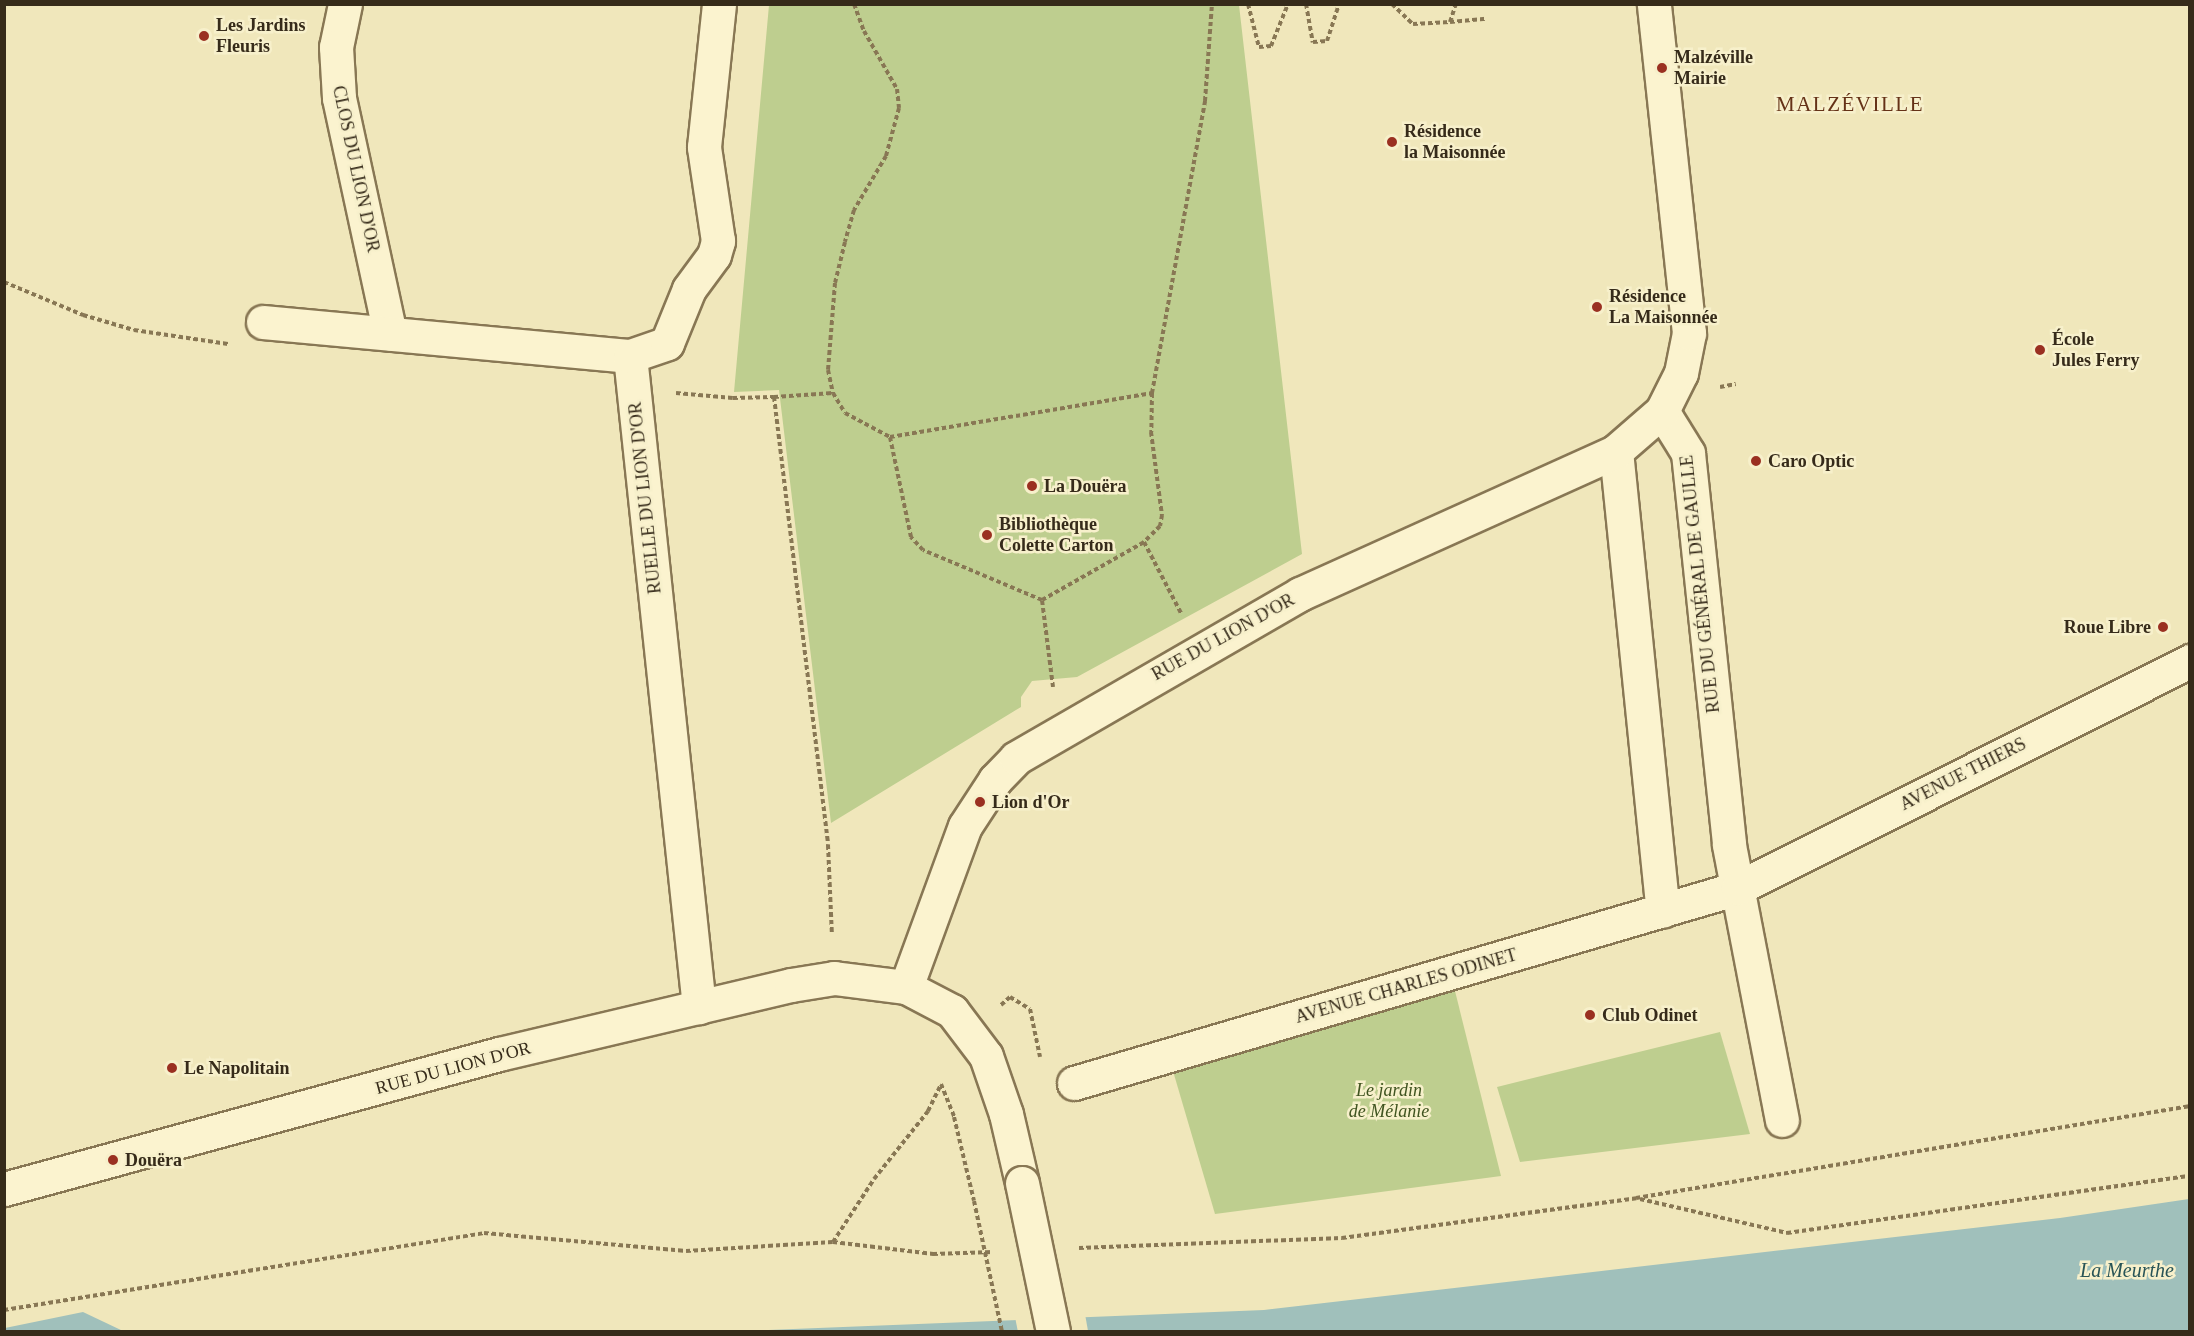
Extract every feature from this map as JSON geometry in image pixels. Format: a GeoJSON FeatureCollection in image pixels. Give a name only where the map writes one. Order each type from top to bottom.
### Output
{"type":"FeatureCollection","features":[{"type":"Feature","properties":{"kind":"street","name":"CLOS DU LION D'OR"},"geometry":{"type":"LineString","coordinates":[[345,4],[336,46],[339,98],[390,334]]}},
{"type":"Feature","properties":{"kind":"street"},"geometry":{"type":"LineString","coordinates":[[263,322],[630,356],[667,344],[689,289],[714,255],[718,241],[704,147],[719,4]]}},
{"type":"Feature","properties":{"kind":"street"},"geometry":{"type":"LineString","coordinates":[[1654,4],[1689,333],[1681,373],[1662,411]]}},
{"type":"Feature","properties":{"kind":"street","name":"RUELLE DU LION D'OR"},"geometry":{"type":"LineString","coordinates":[[630,356],[699,1007]]}},
{"type":"Feature","properties":{"kind":"street","name":"RUE DU LION D'OR"},"geometry":{"type":"LineString","coordinates":[[906,987],[965,826],[980,802],[1016,758],[1062,728],[1300,594],[1616,451],[1662,411]]}},
{"type":"Feature","properties":{"kind":"street","name":"RUE DU GÉNÉRAL DE GAULLE"},"geometry":{"type":"LineString","coordinates":[[1662,411],[1688,453],[1729,845],[1782,1120]]}},
{"type":"Feature","properties":{"kind":"street"},"geometry":{"type":"LineString","coordinates":[[1616,451],[1664,910]]}},
{"type":"Feature","properties":{"kind":"street","name":"AVENUE THIERS"},"geometry":{"type":"LineString","coordinates":[[1738,888],[2190,661]]}},
{"type":"Feature","properties":{"kind":"street","name":"AVENUE CHARLES ODINET"},"geometry":{"type":"LineString","coordinates":[[1074,1083],[1738,888]]}},
{"type":"Feature","properties":{"kind":"street","name":"RUE DU LION D'OR"},"geometry":{"type":"LineString","coordinates":[[4,1189],[499,1054],[699,1007],[834,978],[906,987],[952,1011],[986,1056],[1003,1103],[1053,1332]]}},
{"type":"Feature","properties":{"kind":"path"},"geometry":{"type":"LineString","coordinates":[[854,4],[864,31],[897,88],[898,108],[886,156],[854,210],[835,283],[828,358],[833,393],[845,414],[890,437],[1152,393]]}},
{"type":"Feature","properties":{"kind":"path"},"geometry":{"type":"LineString","coordinates":[[1042,600],[1144,542],[1160,526],[1162,515],[1151,432],[1152,393],[1205,101],[1212,4]]}},
{"type":"Feature","properties":{"kind":"path"},"geometry":{"type":"LineString","coordinates":[[1248,4],[1259,46],[1271,46],[1288,4]]}},
{"type":"Feature","properties":{"kind":"path"},"geometry":{"type":"LineString","coordinates":[[1306,4],[1313,42],[1327,41],[1339,4]]}},
{"type":"Feature","properties":{"kind":"path"},"geometry":{"type":"LineString","coordinates":[[1392,4],[1413,24],[1486,19]]}},
{"type":"Feature","properties":{"kind":"path"},"geometry":{"type":"LineString","coordinates":[[1450,22],[1456,4]]}},
{"type":"Feature","properties":{"kind":"path"},"geometry":{"type":"LineString","coordinates":[[4,282],[83,315],[166,335],[232,345],[263,322]]}},
{"type":"Feature","properties":{"kind":"path"},"geometry":{"type":"LineString","coordinates":[[634,388],[733,398],[833,393]]}},
{"type":"Feature","properties":{"kind":"path"},"geometry":{"type":"LineString","coordinates":[[774,396],[828,845],[834,978]]}},
{"type":"Feature","properties":{"kind":"path"},"geometry":{"type":"LineString","coordinates":[[890,437],[911,537],[923,550],[1042,600]]}},
{"type":"Feature","properties":{"kind":"path"},"geometry":{"type":"LineString","coordinates":[[1144,542],[1203,648]]}},
{"type":"Feature","properties":{"kind":"path"},"geometry":{"type":"LineString","coordinates":[[1042,600],[1051,678],[1062,728]]}},
{"type":"Feature","properties":{"kind":"path"},"geometry":{"type":"LineString","coordinates":[[833,1242],[874,1179],[928,1111],[941,1084],[954,1117],[1002,1332]]}},
{"type":"Feature","properties":{"kind":"path"},"geometry":{"type":"LineString","coordinates":[[1075,1248],[1342,1238],[1636,1198],[2190,1106]]}},
{"type":"Feature","properties":{"kind":"path"},"geometry":{"type":"LineString","coordinates":[[1636,1198],[1787,1233],[2190,1176]]}},
{"type":"Feature","properties":{"kind":"path"},"geometry":{"type":"LineString","coordinates":[[4,1310],[484,1233],[686,1251],[833,1242],[933,1254],[1004,1251]]}},
{"type":"Feature","properties":{"kind":"green space"},"geometry":{"type":"Polygon","coordinates":[[[769,5],[1239,5],[1302,554],[1077,677],[1032,681],[1021,697],[1021,707],[831,823],[779,390],[734,392],[769,5]]]}},
{"type":"Feature","properties":{"kind":"green space","name":"Le jardin de Mélanie"},"geometry":{"type":"Polygon","coordinates":[[[1455,991],[1501,1176],[1215,1214],[1173,1071],[1455,991]]]}},
{"type":"Feature","properties":{"kind":"green space"},"geometry":{"type":"Polygon","coordinates":[[[1720,1032],[1750,1134],[1520,1162],[1497,1087],[1720,1032]]]}},
{"type":"Feature","properties":{"kind":"water","name":"La Meurthe"},"geometry":{"type":"Polygon","coordinates":[[[2189,1199],[2189,1331],[719,1332],[1264,1310],[2060,1218],[2189,1199]]]}},
{"type":"Feature","properties":{"kind":"water"},"geometry":{"type":"Polygon","coordinates":[[[83,1312],[123,1331],[5,1331],[5,1328],[83,1312]]]}},
{"type":"Feature","properties":{"kind":"pier"},"geometry":{"type":"Polygon","coordinates":[[[1085,1314],[1088,1331],[1018,1332],[1015,1317],[1085,1314]]]}},
{"type":"Feature","properties":{"kind":"place","name":"Les Jardins Fleuris"},"geometry":{"type":"Point","coordinates":[204,36]}},
{"type":"Feature","properties":{"kind":"place","name":"Malzéville Mairie"},"geometry":{"type":"Point","coordinates":[1662,68]}},
{"type":"Feature","properties":{"kind":"place","name":"Résidence la Maisonnée"},"geometry":{"type":"Point","coordinates":[1392,142]}},
{"type":"Feature","properties":{"kind":"place","name":"Résidence La Maisonnée"},"geometry":{"type":"Point","coordinates":[1597,307]}},
{"type":"Feature","properties":{"kind":"place","name":"École Jules Ferry"},"geometry":{"type":"Point","coordinates":[2040,350]}},
{"type":"Feature","properties":{"kind":"place","name":"Caro Optic"},"geometry":{"type":"Point","coordinates":[1756,461]}},
{"type":"Feature","properties":{"kind":"place","name":"La Douëra"},"geometry":{"type":"Point","coordinates":[1032,486]}},
{"type":"Feature","properties":{"kind":"place","name":"Bibliothèque Colette Carton"},"geometry":{"type":"Point","coordinates":[987,535]}},
{"type":"Feature","properties":{"kind":"place","name":"Roue Libre"},"geometry":{"type":"Point","coordinates":[2163,627]}},
{"type":"Feature","properties":{"kind":"place","name":"Lion d'Or"},"geometry":{"type":"Point","coordinates":[980,802]}},
{"type":"Feature","properties":{"kind":"place","name":"Club Odinet"},"geometry":{"type":"Point","coordinates":[1590,1015]}},
{"type":"Feature","properties":{"kind":"place","name":"Le Napolitain"},"geometry":{"type":"Point","coordinates":[172,1068]}},
{"type":"Feature","properties":{"kind":"place","name":"Douëra"},"geometry":{"type":"Point","coordinates":[113,1160]}},
{"type":"Feature","properties":{"kind":"district","name":"MALZÉVILLE"},"geometry":{"type":"Point","coordinates":[1850,104]}}]}
